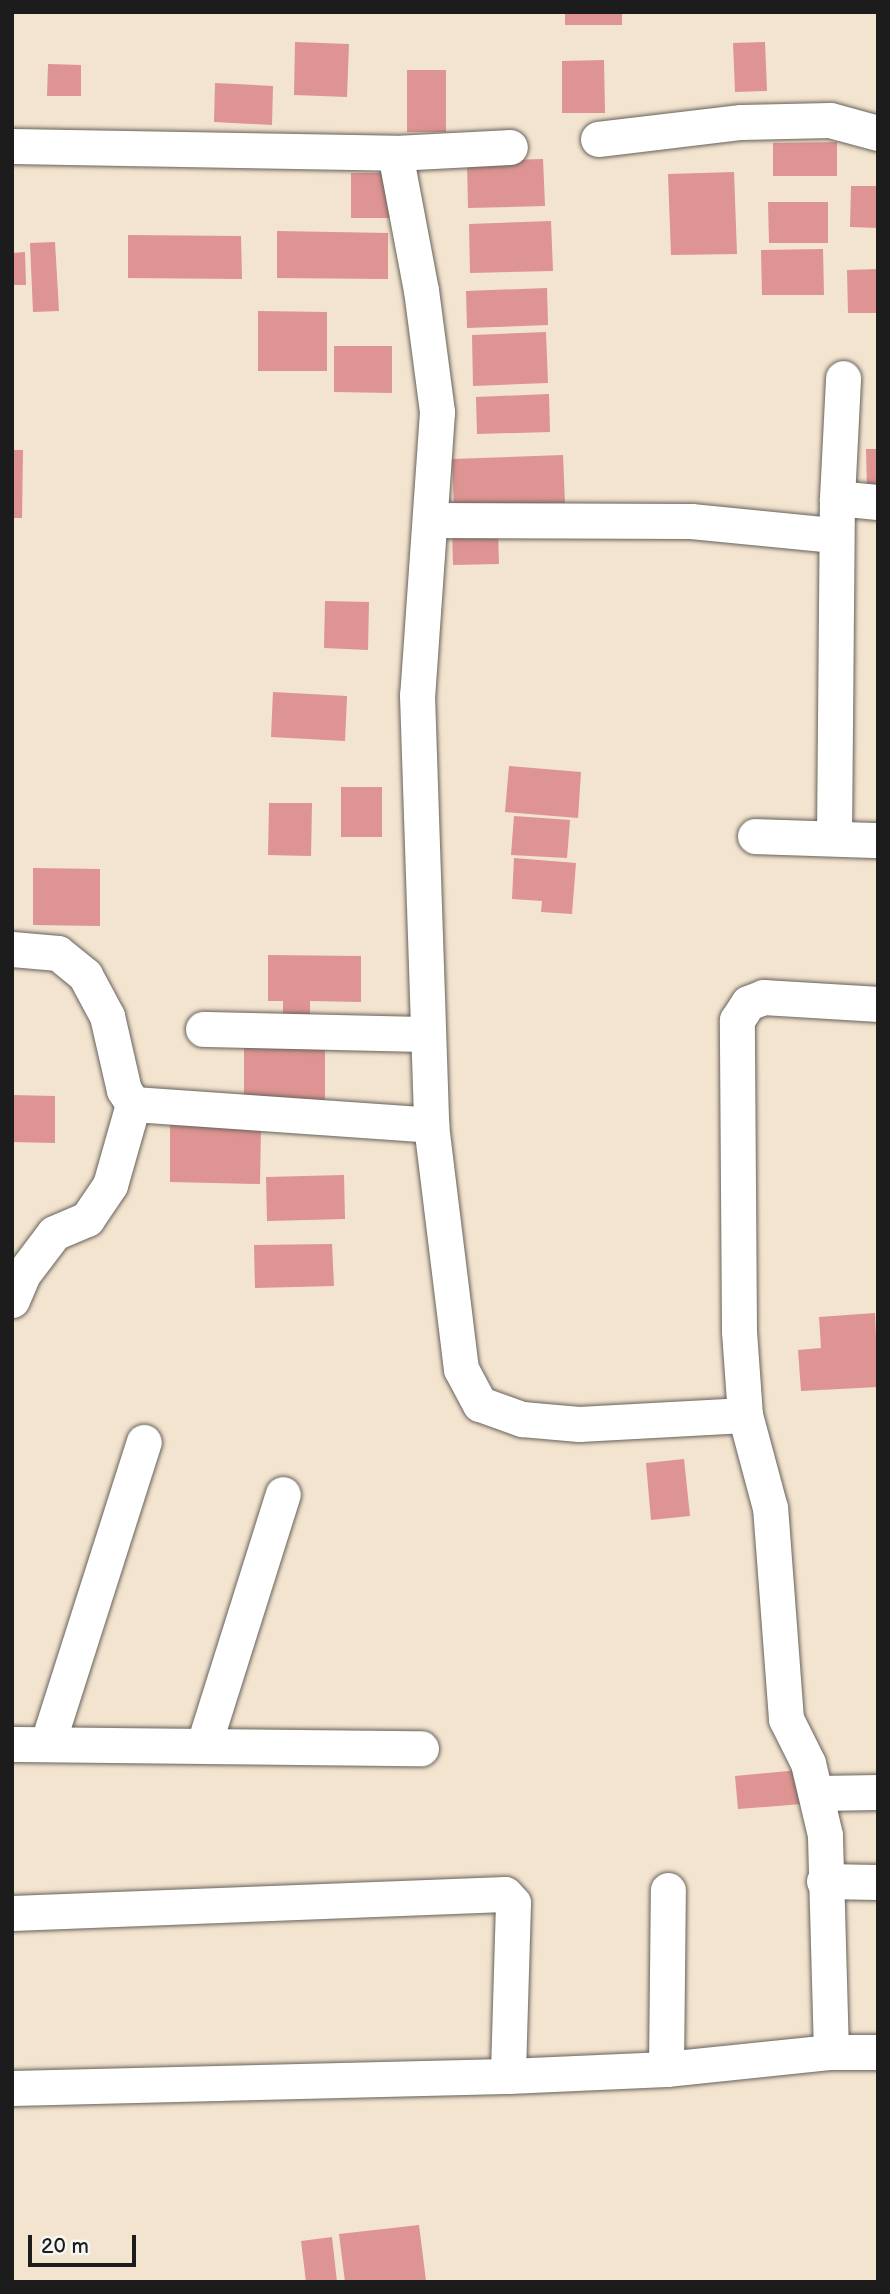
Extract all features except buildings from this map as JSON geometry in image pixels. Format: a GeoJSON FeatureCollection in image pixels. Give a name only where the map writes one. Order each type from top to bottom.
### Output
{"type":"FeatureCollection","features":[{"type":"Feature","properties":{"kind":"street"},"geometry":{"type":"LineString","coordinates":[[598,139],[741,122],[830,120],[878,133]]}},
{"type":"Feature","properties":{"kind":"street"},"geometry":{"type":"LineString","coordinates":[[12,146],[395,153],[510,147]]}},
{"type":"Feature","properties":{"kind":"street"},"geometry":{"type":"LineString","coordinates":[[395,153],[435,385],[431,520],[417,695],[431,1125],[461,1368],[480,1404],[522,1419],[579,1424],[745,1415]]}},
{"type":"Feature","properties":{"kind":"street"},"geometry":{"type":"LineString","coordinates":[[834,838],[834,535],[843,378]]}},
{"type":"Feature","properties":{"kind":"street"},"geometry":{"type":"LineString","coordinates":[[837,498],[878,502]]}},
{"type":"Feature","properties":{"kind":"street"},"geometry":{"type":"LineString","coordinates":[[431,520],[691,521],[834,535]]}},
{"type":"Feature","properties":{"kind":"street"},"geometry":{"type":"LineString","coordinates":[[755,836],[878,840]]}},
{"type":"Feature","properties":{"kind":"street"},"geometry":{"type":"LineString","coordinates":[[12,949],[58,953],[85,975],[107,1016],[124,1090],[133,1104],[110,1185],[87,1219],[54,1233],[23,1274],[12,1300]]}},
{"type":"Feature","properties":{"kind":"street"},"geometry":{"type":"LineString","coordinates":[[831,2052],[824,1881],[825,1835],[818,1793],[786,1719],[770,1508],[745,1415],[739,1331],[737,1020],[748,1003],[764,997],[878,1004]]}},
{"type":"Feature","properties":{"kind":"street"},"geometry":{"type":"LineString","coordinates":[[203,1029],[427,1034]]}},
{"type":"Feature","properties":{"kind":"street"},"geometry":{"type":"LineString","coordinates":[[133,1104],[431,1125]]}},
{"type":"Feature","properties":{"kind":"street"},"geometry":{"type":"LineString","coordinates":[[48,1742],[144,1442]]}},
{"type":"Feature","properties":{"kind":"street"},"geometry":{"type":"LineString","coordinates":[[204,1744],[283,1494]]}},
{"type":"Feature","properties":{"kind":"street"},"geometry":{"type":"LineString","coordinates":[[12,1744],[48,1742],[421,1748]]}},
{"type":"Feature","properties":{"kind":"street"},"geometry":{"type":"LineString","coordinates":[[818,1793],[878,1792]]}},
{"type":"Feature","properties":{"kind":"street"},"geometry":{"type":"LineString","coordinates":[[824,1881],[878,1882]]}},
{"type":"Feature","properties":{"kind":"street"},"geometry":{"type":"LineString","coordinates":[[666,2069],[668,1890]]}},
{"type":"Feature","properties":{"kind":"street"},"geometry":{"type":"LineString","coordinates":[[12,1913],[505,1894],[513,1903],[508,2076]]}},
{"type":"Feature","properties":{"kind":"street"},"geometry":{"type":"LineString","coordinates":[[12,2088],[508,2076],[666,2069],[831,2052],[878,2052]]}}]}
